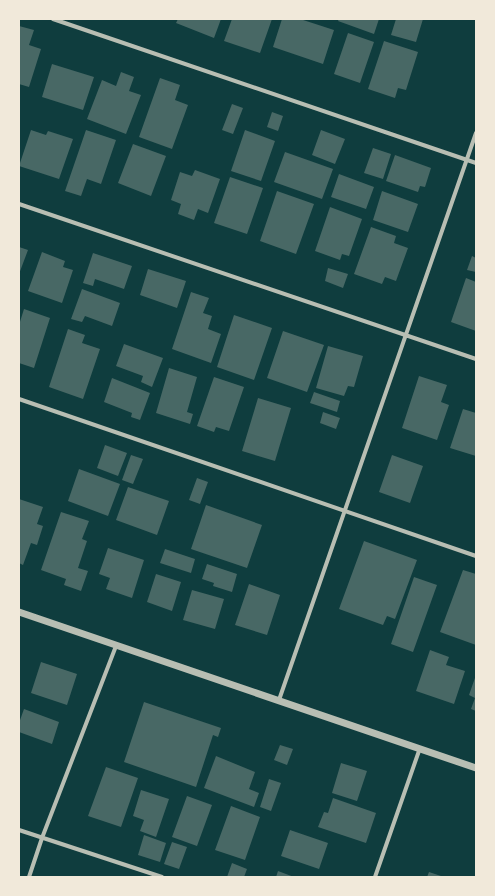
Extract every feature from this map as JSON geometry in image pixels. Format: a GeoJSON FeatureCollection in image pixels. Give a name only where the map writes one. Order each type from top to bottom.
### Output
{"type":"FeatureCollection","features":[{"type":"Feature","properties":{"kind":"street"},"geometry":{"type":"LineString","coordinates":[[53,19],[476,163]]}},
{"type":"Feature","properties":{"kind":"street"},"geometry":{"type":"LineString","coordinates":[[279,700],[476,133]]}},
{"type":"Feature","properties":{"kind":"street"},"geometry":{"type":"LineString","coordinates":[[19,204],[476,359]]}},
{"type":"Feature","properties":{"kind":"street"},"geometry":{"type":"LineString","coordinates":[[19,399],[476,556]]}},
{"type":"Feature","properties":{"kind":"street"},"geometry":{"type":"LineString","coordinates":[[19,612],[476,768]]}},
{"type":"Feature","properties":{"kind":"street"},"geometry":{"type":"LineString","coordinates":[[29,877],[42,838],[116,646]]}},
{"type":"Feature","properties":{"kind":"street"},"geometry":{"type":"LineString","coordinates":[[375,877],[420,748]]}},
{"type":"Feature","properties":{"kind":"street"},"geometry":{"type":"LineString","coordinates":[[19,830],[162,877]]}},
{"type":"Feature","properties":{"kind":"building"},"geometry":{"type":"Polygon","coordinates":[[[178,19],[221,19],[214,38],[176,23],[178,19]]]}},
{"type":"Feature","properties":{"kind":"building"},"geometry":{"type":"Polygon","coordinates":[[[232,19],[272,19],[260,53],[224,41],[232,19]]]}},
{"type":"Feature","properties":{"kind":"building"},"geometry":{"type":"Polygon","coordinates":[[[282,19],[300,19],[334,30],[323,64],[273,47],[282,19]]]}},
{"type":"Feature","properties":{"kind":"building"},"geometry":{"type":"Polygon","coordinates":[[[339,19],[379,19],[374,34],[338,21],[339,19]]]}},
{"type":"Feature","properties":{"kind":"building"},"geometry":{"type":"Polygon","coordinates":[[[396,19],[423,19],[416,42],[391,35],[396,19]]]}},
{"type":"Feature","properties":{"kind":"building"},"geometry":{"type":"Polygon","coordinates":[[[19,26],[34,30],[29,45],[41,49],[29,87],[19,84],[19,26]]]}},
{"type":"Feature","properties":{"kind":"building"},"geometry":{"type":"Polygon","coordinates":[[[348,33],[374,42],[360,83],[334,74],[348,33]]]}},
{"type":"Feature","properties":{"kind":"building"},"geometry":{"type":"Polygon","coordinates":[[[384,41],[418,52],[406,90],[398,88],[395,98],[368,89],[384,41]]]}},
{"type":"Feature","properties":{"kind":"building"},"geometry":{"type":"Polygon","coordinates":[[[52,64],[94,77],[83,110],[42,97],[52,64]]]}},
{"type":"Feature","properties":{"kind":"building"},"geometry":{"type":"Polygon","coordinates":[[[121,72],[134,77],[129,91],[141,95],[126,134],[87,119],[102,80],[116,86],[121,72]]]}},
{"type":"Feature","properties":{"kind":"building"},"geometry":{"type":"Polygon","coordinates":[[[160,78],[180,85],[175,100],[188,105],[172,149],[139,137],[160,78]]]}},
{"type":"Feature","properties":{"kind":"building"},"geometry":{"type":"Polygon","coordinates":[[[232,104],[243,108],[233,134],[222,130],[232,104]]]}},
{"type":"Feature","properties":{"kind":"building"},"geometry":{"type":"Polygon","coordinates":[[[272,112],[283,116],[278,131],[267,127],[272,112]]]}},
{"type":"Feature","properties":{"kind":"building"},"geometry":{"type":"Polygon","coordinates":[[[31,130],[46,135],[48,131],[73,139],[59,179],[19,166],[31,130]]]}},
{"type":"Feature","properties":{"kind":"building"},"geometry":{"type":"Polygon","coordinates":[[[86,130],[116,140],[101,184],[87,179],[81,196],[65,191],[86,130]]]}},
{"type":"Feature","properties":{"kind":"building"},"geometry":{"type":"Polygon","coordinates":[[[245,130],[275,141],[261,181],[231,171],[245,130]]]}},
{"type":"Feature","properties":{"kind":"building"},"geometry":{"type":"Polygon","coordinates":[[[321,130],[345,139],[335,164],[312,155],[321,130]]]}},
{"type":"Feature","properties":{"kind":"building"},"geometry":{"type":"Polygon","coordinates":[[[133,144],[166,156],[151,196],[118,183],[133,144]]]}},
{"type":"Feature","properties":{"kind":"building"},"geometry":{"type":"Polygon","coordinates":[[[373,148],[391,154],[383,179],[364,173],[373,148]]]}},
{"type":"Feature","properties":{"kind":"building"},"geometry":{"type":"Polygon","coordinates":[[[285,152],[333,169],[322,199],[274,182],[285,152]]]}},
{"type":"Feature","properties":{"kind":"building"},"geometry":{"type":"Polygon","coordinates":[[[395,155],[431,168],[425,187],[420,186],[418,192],[386,181],[395,155]]]}},
{"type":"Feature","properties":{"kind":"building"},"geometry":{"type":"Polygon","coordinates":[[[195,170],[220,179],[208,213],[198,209],[194,220],[178,214],[181,204],[171,200],[180,172],[192,176],[195,170]]]}},
{"type":"Feature","properties":{"kind":"building"},"geometry":{"type":"Polygon","coordinates":[[[339,174],[374,187],[366,209],[331,197],[339,174]]]}},
{"type":"Feature","properties":{"kind":"building"},"geometry":{"type":"Polygon","coordinates":[[[230,177],[263,188],[247,234],[214,223],[230,177]]]}},
{"type":"Feature","properties":{"kind":"building"},"geometry":{"type":"Polygon","coordinates":[[[277,191],[314,204],[296,254],[260,241],[277,191]]]}},
{"type":"Feature","properties":{"kind":"building"},"geometry":{"type":"Polygon","coordinates":[[[382,191],[418,204],[408,232],[373,220],[382,191]]]}},
{"type":"Feature","properties":{"kind":"building"},"geometry":{"type":"Polygon","coordinates":[[[330,207],[362,219],[349,256],[342,254],[340,260],[315,251],[330,207]]]}},
{"type":"Feature","properties":{"kind":"building"},"geometry":{"type":"Polygon","coordinates":[[[371,227],[396,236],[394,243],[408,248],[396,281],[385,277],[382,284],[354,274],[371,227]]]}},
{"type":"Feature","properties":{"kind":"building"},"geometry":{"type":"Polygon","coordinates":[[[19,247],[28,250],[19,274],[19,247]]]}},
{"type":"Feature","properties":{"kind":"building"},"geometry":{"type":"Polygon","coordinates":[[[42,252],[65,261],[63,267],[73,270],[62,303],[28,291],[42,252]]]}},
{"type":"Feature","properties":{"kind":"building"},"geometry":{"type":"Polygon","coordinates":[[[93,253],[132,266],[124,289],[95,279],[93,286],[83,283],[93,253]]]}},
{"type":"Feature","properties":{"kind":"building"},"geometry":{"type":"Polygon","coordinates":[[[472,256],[476,258],[476,272],[467,270],[472,256]]]}},
{"type":"Feature","properties":{"kind":"building"},"geometry":{"type":"Polygon","coordinates":[[[328,268],[348,274],[343,288],[325,281],[328,268]]]}},
{"type":"Feature","properties":{"kind":"building"},"geometry":{"type":"Polygon","coordinates":[[[148,269],[186,281],[177,308],[140,295],[148,269]]]}},
{"type":"Feature","properties":{"kind":"building"},"geometry":{"type":"Polygon","coordinates":[[[466,278],[476,282],[476,331],[451,322],[466,278]]]}},
{"type":"Feature","properties":{"kind":"building"},"geometry":{"type":"Polygon","coordinates":[[[82,289],[120,303],[112,326],[85,316],[82,322],[71,319],[82,289]]]}},
{"type":"Feature","properties":{"kind":"building"},"geometry":{"type":"Polygon","coordinates":[[[191,292],[209,298],[203,313],[212,316],[208,329],[221,334],[211,363],[172,349],[191,292]]]}},
{"type":"Feature","properties":{"kind":"building"},"geometry":{"type":"Polygon","coordinates":[[[24,309],[50,318],[34,368],[19,363],[19,325],[24,309]]]}},
{"type":"Feature","properties":{"kind":"building"},"geometry":{"type":"Polygon","coordinates":[[[234,315],[272,328],[254,380],[217,367],[234,315]]]}},
{"type":"Feature","properties":{"kind":"building"},"geometry":{"type":"Polygon","coordinates":[[[68,329],[85,335],[82,343],[100,349],[83,399],[49,387],[68,329]]]}},
{"type":"Feature","properties":{"kind":"building"},"geometry":{"type":"Polygon","coordinates":[[[283,331],[324,345],[307,392],[267,378],[283,331]]]}},
{"type":"Feature","properties":{"kind":"building"},"geometry":{"type":"Polygon","coordinates":[[[124,344],[163,358],[152,387],[141,382],[143,376],[116,366],[124,344]]]}},
{"type":"Feature","properties":{"kind":"building"},"geometry":{"type":"Polygon","coordinates":[[[328,346],[363,356],[354,387],[348,386],[344,396],[316,388],[328,346]]]}},
{"type":"Feature","properties":{"kind":"building"},"geometry":{"type":"Polygon","coordinates":[[[169,368],[197,377],[187,412],[193,414],[190,424],[156,413],[169,368]]]}},
{"type":"Feature","properties":{"kind":"building"},"geometry":{"type":"Polygon","coordinates":[[[419,376],[447,385],[441,402],[449,405],[437,440],[402,428],[419,376]]]}},
{"type":"Feature","properties":{"kind":"building"},"geometry":{"type":"Polygon","coordinates":[[[214,377],[244,387],[229,431],[216,427],[214,432],[197,426],[214,377]]]}},
{"type":"Feature","properties":{"kind":"building"},"geometry":{"type":"Polygon","coordinates":[[[112,378],[150,393],[140,420],[131,417],[132,413],[104,402],[112,378]]]}},
{"type":"Feature","properties":{"kind":"building"},"geometry":{"type":"Polygon","coordinates":[[[314,392],[340,401],[337,412],[310,403],[314,392]]]}},
{"type":"Feature","properties":{"kind":"building"},"geometry":{"type":"Polygon","coordinates":[[[258,398],[291,408],[275,461],[242,451],[258,398]]]}},
{"type":"Feature","properties":{"kind":"building"},"geometry":{"type":"Polygon","coordinates":[[[463,409],[476,413],[476,456],[450,448],[463,409]]]}},
{"type":"Feature","properties":{"kind":"building"},"geometry":{"type":"Polygon","coordinates":[[[323,412],[340,418],[336,429],[320,423],[323,412]]]}},
{"type":"Feature","properties":{"kind":"building"},"geometry":{"type":"Polygon","coordinates":[[[105,445],[127,453],[118,476],[97,468],[105,445]]]}},
{"type":"Feature","properties":{"kind":"building"},"geometry":{"type":"Polygon","coordinates":[[[131,455],[143,459],[133,484],[122,480],[131,455]]]}},
{"type":"Feature","properties":{"kind":"building"},"geometry":{"type":"Polygon","coordinates":[[[392,455],[423,466],[410,503],[379,492],[392,455]]]}},
{"type":"Feature","properties":{"kind":"building"},"geometry":{"type":"Polygon","coordinates":[[[79,469],[120,484],[108,516],[68,501],[79,469]]]}},
{"type":"Feature","properties":{"kind":"building"},"geometry":{"type":"Polygon","coordinates":[[[197,478],[208,482],[200,504],[189,500],[197,478]]]}},
{"type":"Feature","properties":{"kind":"building"},"geometry":{"type":"Polygon","coordinates":[[[128,487],[169,501],[157,535],[116,520],[128,487]]]}},
{"type":"Feature","properties":{"kind":"building"},"geometry":{"type":"Polygon","coordinates":[[[19,499],[43,507],[37,524],[43,526],[37,545],[31,543],[23,565],[19,563],[19,499]]]}},
{"type":"Feature","properties":{"kind":"building"},"geometry":{"type":"Polygon","coordinates":[[[206,505],[262,525],[247,568],[191,549],[206,505]]]}},
{"type":"Feature","properties":{"kind":"building"},"geometry":{"type":"Polygon","coordinates":[[[61,512],[89,521],[82,539],[87,541],[78,568],[88,571],[81,591],[64,585],[66,579],[41,570],[61,512]]]}},
{"type":"Feature","properties":{"kind":"building"},"geometry":{"type":"Polygon","coordinates":[[[364,541],[417,560],[395,619],[387,616],[383,625],[339,609],[364,541]]]}},
{"type":"Feature","properties":{"kind":"building"},"geometry":{"type":"Polygon","coordinates":[[[108,548],[144,560],[132,598],[106,589],[110,578],[99,574],[108,548]]]}},
{"type":"Feature","properties":{"kind":"building"},"geometry":{"type":"Polygon","coordinates":[[[165,549],[195,559],[191,573],[160,563],[165,549]]]}},
{"type":"Feature","properties":{"kind":"building"},"geometry":{"type":"Polygon","coordinates":[[[207,564],[237,574],[232,592],[213,586],[214,583],[202,579],[207,564]]]}},
{"type":"Feature","properties":{"kind":"building"},"geometry":{"type":"Polygon","coordinates":[[[463,570],[476,574],[476,645],[440,632],[463,570]]]}},
{"type":"Feature","properties":{"kind":"building"},"geometry":{"type":"Polygon","coordinates":[[[156,574],[181,582],[172,611],[147,602],[156,574]]]}},
{"type":"Feature","properties":{"kind":"building"},"geometry":{"type":"Polygon","coordinates":[[[414,577],[437,585],[413,652],[391,644],[414,577]]]}},
{"type":"Feature","properties":{"kind":"building"},"geometry":{"type":"Polygon","coordinates":[[[249,584],[280,595],[267,635],[235,625],[249,584]]]}},
{"type":"Feature","properties":{"kind":"building"},"geometry":{"type":"Polygon","coordinates":[[[192,590],[224,599],[215,629],[183,620],[192,590]]]}},
{"type":"Feature","properties":{"kind":"building"},"geometry":{"type":"Polygon","coordinates":[[[430,650],[449,657],[446,665],[465,671],[454,704],[416,691],[430,650]]]}},
{"type":"Feature","properties":{"kind":"building"},"geometry":{"type":"Polygon","coordinates":[[[41,662],[77,674],[67,705],[31,693],[41,662]]]}},
{"type":"Feature","properties":{"kind":"building"},"geometry":{"type":"Polygon","coordinates":[[[476,675],[476,711],[471,709],[475,698],[469,695],[476,675]]]}},
{"type":"Feature","properties":{"kind":"building"},"geometry":{"type":"Polygon","coordinates":[[[144,702],[221,728],[218,737],[213,735],[196,787],[124,762],[144,702]]]}},
{"type":"Feature","properties":{"kind":"building"},"geometry":{"type":"Polygon","coordinates":[[[24,709],[59,722],[52,744],[19,732],[19,723],[24,709]]]}},
{"type":"Feature","properties":{"kind":"building"},"geometry":{"type":"Polygon","coordinates":[[[280,745],[293,749],[287,765],[274,760],[280,745]]]}},
{"type":"Feature","properties":{"kind":"building"},"geometry":{"type":"Polygon","coordinates":[[[216,756],[255,772],[249,789],[259,793],[254,807],[204,788],[216,756]]]}},
{"type":"Feature","properties":{"kind":"building"},"geometry":{"type":"Polygon","coordinates":[[[341,763],[367,771],[357,801],[332,793],[341,763]]]}},
{"type":"Feature","properties":{"kind":"building"},"geometry":{"type":"Polygon","coordinates":[[[106,767],[138,778],[121,827],[88,816],[106,767]]]}},
{"type":"Feature","properties":{"kind":"building"},"geometry":{"type":"Polygon","coordinates":[[[269,779],[281,783],[271,811],[260,807],[269,779]]]}},
{"type":"Feature","properties":{"kind":"building"},"geometry":{"type":"Polygon","coordinates":[[[141,790],[169,799],[156,837],[140,831],[144,820],[133,816],[141,790]]]}},
{"type":"Feature","properties":{"kind":"building"},"geometry":{"type":"Polygon","coordinates":[[[187,796],[212,805],[197,846],[172,837],[187,796]]]}},
{"type":"Feature","properties":{"kind":"building"},"geometry":{"type":"Polygon","coordinates":[[[333,798],[376,813],[366,843],[318,827],[324,812],[328,813],[333,798]]]}},
{"type":"Feature","properties":{"kind":"building"},"geometry":{"type":"Polygon","coordinates":[[[231,806],[260,817],[245,860],[215,850],[231,806]]]}},
{"type":"Feature","properties":{"kind":"building"},"geometry":{"type":"Polygon","coordinates":[[[290,830],[328,843],[319,869],[281,856],[290,830]]]}},
{"type":"Feature","properties":{"kind":"building"},"geometry":{"type":"Polygon","coordinates":[[[144,835],[166,843],[160,862],[138,855],[144,835]]]}},
{"type":"Feature","properties":{"kind":"building"},"geometry":{"type":"Polygon","coordinates":[[[172,842],[187,847],[179,869],[164,864],[172,842]]]}},
{"type":"Feature","properties":{"kind":"building"},"geometry":{"type":"Polygon","coordinates":[[[232,863],[247,869],[244,877],[227,877],[232,863]]]}},
{"type":"Feature","properties":{"kind":"building"},"geometry":{"type":"Polygon","coordinates":[[[278,871],[294,877],[276,877],[278,871]]]}},
{"type":"Feature","properties":{"kind":"building"},"geometry":{"type":"Polygon","coordinates":[[[429,872],[444,877],[427,877],[429,872]]]}}]}
